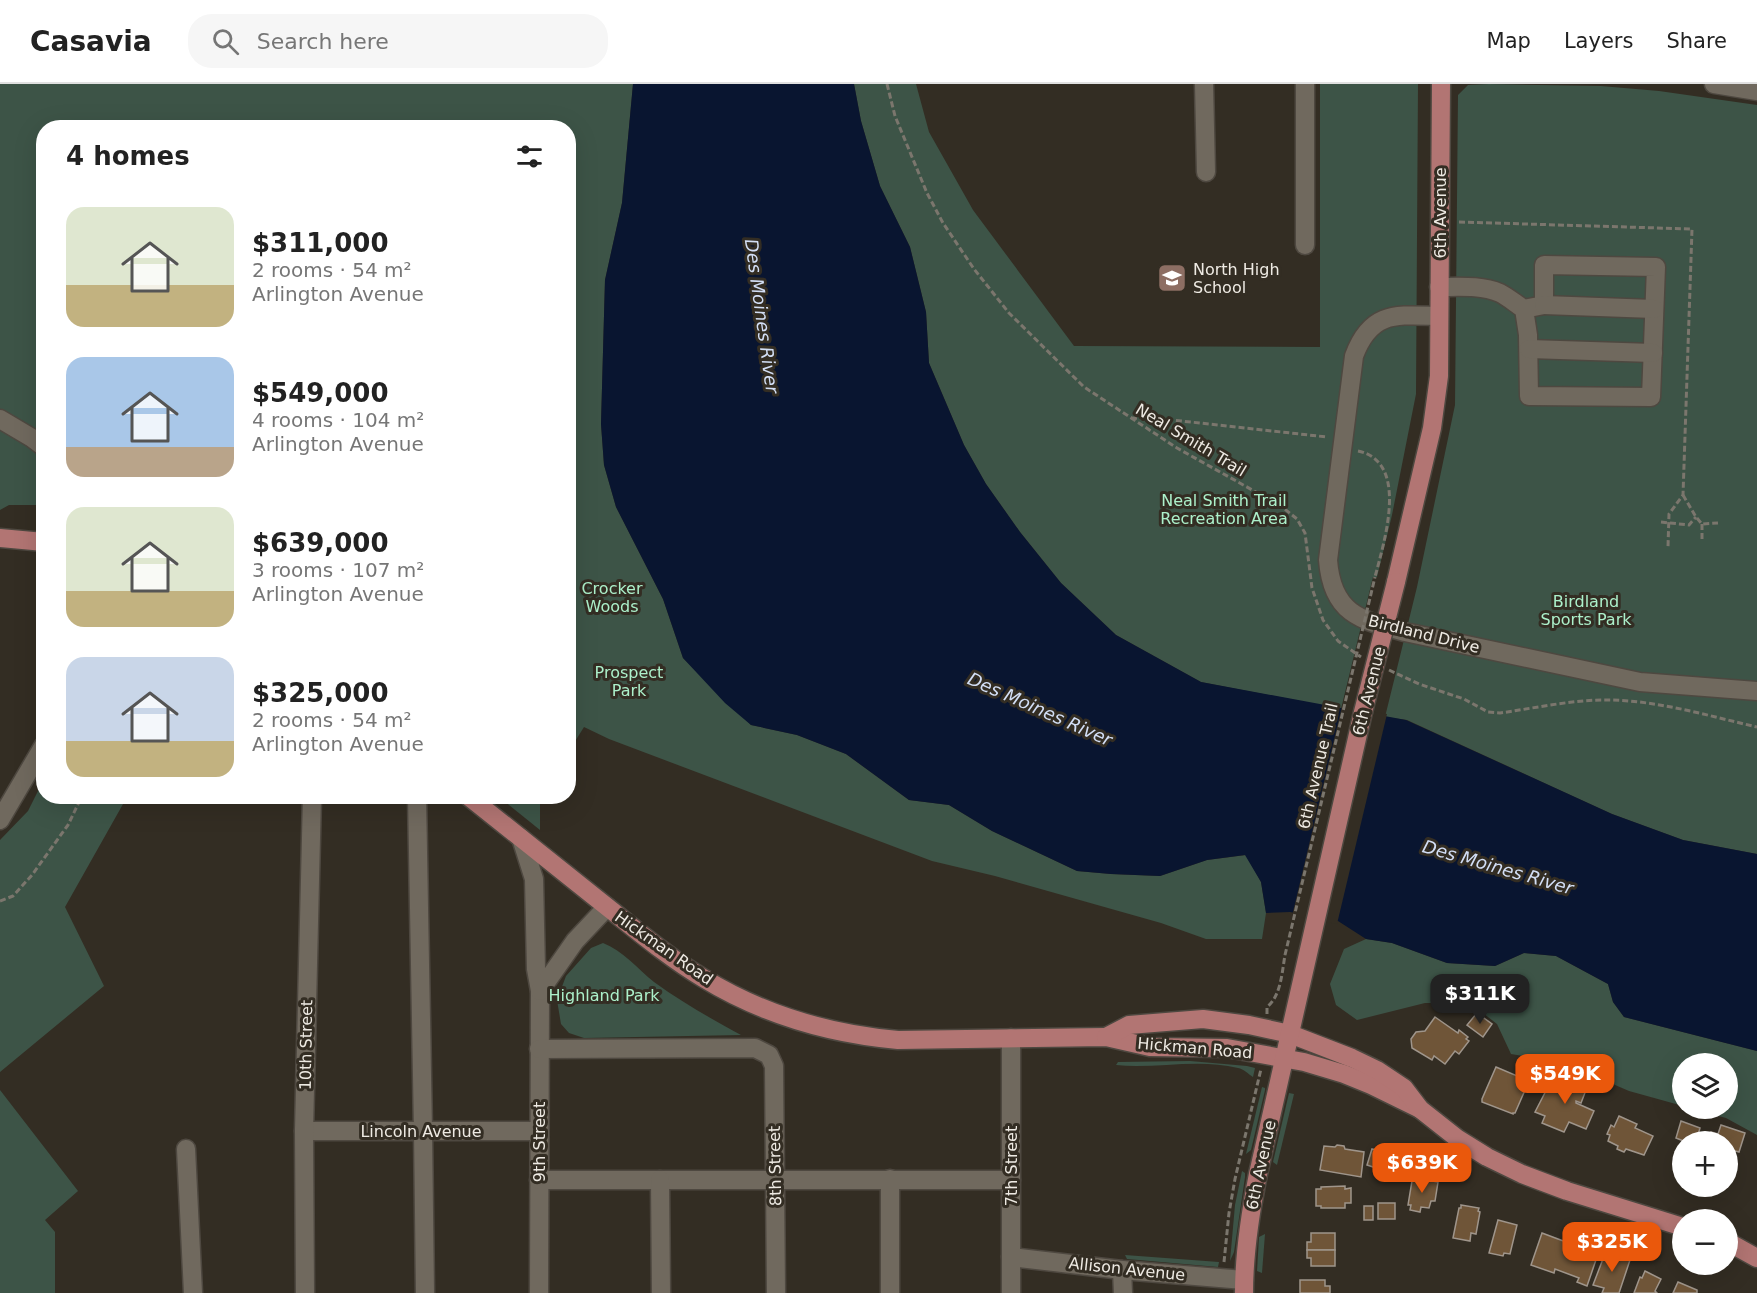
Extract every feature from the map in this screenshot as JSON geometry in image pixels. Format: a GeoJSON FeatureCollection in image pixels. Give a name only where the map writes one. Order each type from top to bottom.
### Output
{"type":"FeatureCollection","features":[{"type":"Feature","properties":{"kind":"main road","name":"6th Avenue"},"geometry":{"type":"LineString","coordinates":[[1244,1286],[1250,1214],[1360,724],[1396,582],[1436,405],[1440,315],[1441,84]]}},
{"type":"Feature","properties":{"kind":"main road"},"geometry":{"type":"LineString","coordinates":[[0,538],[36,541]]}},
{"type":"Feature","properties":{"kind":"main road","name":"Hickman Road"},"geometry":{"type":"LineString","coordinates":[[478,804],[655,945],[703,978],[767,1010],[864,1037],[925,1040],[1106,1037],[1150,1047],[1227,1048],[1304,1062],[1344,1074],[1420,1109]]}},
{"type":"Feature","properties":{"kind":"main road","name":"Hickman Road"},"geometry":{"type":"LineString","coordinates":[[1106,1037],[1129,1025],[1203,1019],[1257,1026],[1290,1034],[1377,1070],[1404,1088],[1420,1109]]}},
{"type":"Feature","properties":{"kind":"main road"},"geometry":{"type":"LineString","coordinates":[[1420,1109],[1458,1139],[1487,1157],[1522,1174],[1567,1191],[1672,1224]]}},
{"type":"Feature","properties":{"kind":"main road"},"geometry":{"type":"LineString","coordinates":[[1738,1248],[1757,1258]]}},
{"type":"Feature","properties":{"kind":"street"},"geometry":{"type":"LineString","coordinates":[[1204,84],[1206,172]]}},
{"type":"Feature","properties":{"kind":"street"},"geometry":{"type":"LineString","coordinates":[[1305,84],[1305,245]]}},
{"type":"Feature","properties":{"kind":"street"},"geometry":{"type":"LineString","coordinates":[[1714,84],[1754,88]]}},
{"type":"Feature","properties":{"kind":"street"},"geometry":{"type":"LineString","coordinates":[[1439,287],[1488,289],[1502,294],[1524,309],[1529,349],[1529,396],[1651,397],[1656,267],[1544,265],[1544,305]]}},
{"type":"Feature","properties":{"kind":"street"},"geometry":{"type":"LineString","coordinates":[[1524,309],[1544,305],[1654,309]]}},
{"type":"Feature","properties":{"kind":"street","name":"Birdland Drive"},"geometry":{"type":"LineString","coordinates":[[1440,315],[1382,319],[1369,327],[1359,341],[1354,356],[1328,560],[1331,582],[1344,606],[1370,623],[1622,678],[1666,685],[1757,691]]}},
{"type":"Feature","properties":{"kind":"street"},"geometry":{"type":"LineString","coordinates":[[1529,349],[1653,353]]}},
{"type":"Feature","properties":{"kind":"street"},"geometry":{"type":"LineString","coordinates":[[0,419],[36,441]]}},
{"type":"Feature","properties":{"kind":"street"},"geometry":{"type":"LineString","coordinates":[[0,820],[36,759]]}},
{"type":"Feature","properties":{"kind":"street","name":"10th Street"},"geometry":{"type":"LineString","coordinates":[[305,1293],[304,1131],[312,804]]}},
{"type":"Feature","properties":{"kind":"street"},"geometry":{"type":"LineString","coordinates":[[417,804],[424,1293]]}},
{"type":"Feature","properties":{"kind":"street","name":"9th Street"},"geometry":{"type":"LineString","coordinates":[[521,838],[534,879],[536,969],[540,992],[538,1293]]}},
{"type":"Feature","properties":{"kind":"street"},"geometry":{"type":"LineString","coordinates":[[540,992],[575,941],[607,907]]}},
{"type":"Feature","properties":{"kind":"street","name":"7th Street"},"geometry":{"type":"LineString","coordinates":[[1011,1038],[1011,1293]]}},
{"type":"Feature","properties":{"kind":"street","name":"8th Street"},"geometry":{"type":"LineString","coordinates":[[539,1049],[755,1048],[769,1055],[774,1066],[776,1293]]}},
{"type":"Feature","properties":{"kind":"street","name":"Lincoln Avenue"},"geometry":{"type":"LineString","coordinates":[[304,1131],[539,1131]]}},
{"type":"Feature","properties":{"kind":"street"},"geometry":{"type":"LineString","coordinates":[[186,1149],[193,1293]]}},
{"type":"Feature","properties":{"kind":"street"},"geometry":{"type":"LineString","coordinates":[[890,1179],[890,1293]]}},
{"type":"Feature","properties":{"kind":"street"},"geometry":{"type":"LineString","coordinates":[[539,1180],[1011,1180]]}},
{"type":"Feature","properties":{"kind":"street"},"geometry":{"type":"LineString","coordinates":[[660,1180],[661,1293]]}},
{"type":"Feature","properties":{"kind":"street","name":"Allison Avenue"},"geometry":{"type":"LineString","coordinates":[[1011,1257],[1122,1269],[1244,1286]]}},
{"type":"Feature","properties":{"kind":"street"},"geometry":{"type":"LineString","coordinates":[[1122,1269],[1123,1293]]}},
{"type":"Feature","properties":{"kind":"path","name":"Neal Smith Trail"},"geometry":{"type":"LineString","coordinates":[[888,84],[895,116],[927,193],[974,269],[1009,313],[1084,387],[1177,448],[1281,506],[1297,519],[1305,533],[1312,588],[1323,620],[1338,641],[1363,658]]}},
{"type":"Feature","properties":{"kind":"path"},"geometry":{"type":"LineString","coordinates":[[1129,418],[1163,419],[1332,438]]}},
{"type":"Feature","properties":{"kind":"path","name":"6th Avenue Trail"},"geometry":{"type":"LineString","coordinates":[[1267,1012],[1267,1007],[1275,999],[1278,991],[1389,523],[1389,487],[1385,470],[1371,455],[1352,450]]}},
{"type":"Feature","properties":{"kind":"path"},"geometry":{"type":"LineString","coordinates":[[1683,495],[1702,524],[1702,541]]}},
{"type":"Feature","properties":{"kind":"path"},"geometry":{"type":"LineString","coordinates":[[1661,522],[1689,525],[1696,517]]}},
{"type":"Feature","properties":{"kind":"path"},"geometry":{"type":"LineString","coordinates":[[1702,524],[1718,523]]}},
{"type":"Feature","properties":{"kind":"path"},"geometry":{"type":"LineString","coordinates":[[1382,666],[1419,684],[1464,699],[1488,712],[1500,713],[1611,700],[1654,704],[1757,727]]}},
{"type":"Feature","properties":{"kind":"path"},"geometry":{"type":"LineString","coordinates":[[0,901],[13,896],[32,875],[68,825],[78,804]]}},
{"type":"Feature","properties":{"kind":"path"},"geometry":{"type":"LineString","coordinates":[[1224,1266],[1231,1198],[1260,1073]]}},
{"type":"Feature","properties":{"kind":"green space","name":"Prospect Park"},"geometry":{"type":"Polygon","coordinates":[[[0,84],[633,84],[622,203],[605,280],[601,424],[604,465],[616,507],[663,599],[683,658],[751,725],[797,735],[846,754],[909,800],[949,805],[992,831],[1077,871],[1160,876],[1207,860],[1246,855],[1261,882],[1266,913],[1262,939],[1206,939],[1161,923],[995,876],[932,861],[609,739],[584,727],[576,740],[576,120],[36,120],[36,505],[9,505],[0,510],[0,84]]]}},
{"type":"Feature","properties":{"kind":"green space","name":"Neal Smith Trail Recreation Area"},"geometry":{"type":"Polygon","coordinates":[[[854,84],[916,84],[929,132],[973,210],[1074,346],[1320,347],[1320,84],[1418,84],[1416,394],[1392,515],[1377,577],[1373,577],[1341,709],[1201,682],[1116,635],[1061,583],[1020,532],[986,484],[964,445],[929,363],[926,312],[910,247],[880,186],[861,121],[854,84]]]}},
{"type":"Feature","properties":{"kind":"green space","name":"Birdland Sports Park"},"geometry":{"type":"Polygon","coordinates":[[[1468,85],[1601,86],[1659,91],[1757,105],[1757,854],[1683,840],[1612,814],[1407,720],[1385,717],[1417,587],[1455,405],[1458,95],[1468,85]]]}},
{"type":"Feature","properties":{"kind":"green space"},"geometry":{"type":"Polygon","coordinates":[[[36,795],[36,804],[123,804],[65,907],[104,986],[0,1072],[0,840],[28,811],[36,795]]]}},
{"type":"Feature","properties":{"kind":"green space"},"geometry":{"type":"Polygon","coordinates":[[[508,804],[540,804],[540,830],[508,804]]]}},
{"type":"Feature","properties":{"kind":"green space"},"geometry":{"type":"Polygon","coordinates":[[[1366,939],[1392,943],[1447,963],[1495,966],[1524,953],[1556,956],[1608,984],[1613,1002],[1624,1017],[1757,1051],[1757,1135],[1728,1119],[1738,1119],[1738,1053],[1672,1053],[1672,1103],[1629,1091],[1564,1063],[1511,1054],[1497,1024],[1470,1003],[1425,1003],[1357,1020],[1336,1005],[1330,984],[1344,949],[1366,939]]]}},
{"type":"Feature","properties":{"kind":"green space","name":"Highland Park"},"geometry":{"type":"Polygon","coordinates":[[[603,943],[623,955],[675,997],[741,1035],[584,1038],[569,1033],[561,1024],[557,1000],[566,976],[591,948],[603,943]]]}},
{"type":"Feature","properties":{"kind":"green space"},"geometry":{"type":"Polygon","coordinates":[[[1190,1061],[1255,1068],[1253,1077],[1244,1070],[1223,1065],[1116,1065],[1118,1062],[1190,1061]]]}},
{"type":"Feature","properties":{"kind":"green space"},"geometry":{"type":"Polygon","coordinates":[[[1262,1087],[1265,1090],[1251,1150],[1246,1154],[1262,1087]]]}},
{"type":"Feature","properties":{"kind":"green space"},"geometry":{"type":"Polygon","coordinates":[[[0,1090],[78,1191],[45,1220],[55,1232],[55,1293],[0,1293],[0,1090]]]}},
{"type":"Feature","properties":{"kind":"green space"},"geometry":{"type":"Polygon","coordinates":[[[1289,1093],[1294,1094],[1277,1165],[1273,1162],[1289,1093]]]}},
{"type":"Feature","properties":{"kind":"green space"},"geometry":{"type":"Polygon","coordinates":[[[1242,1171],[1245,1177],[1234,1252],[1230,1261],[1235,1205],[1242,1171]]]}},
{"type":"Feature","properties":{"kind":"green space"},"geometry":{"type":"Polygon","coordinates":[[[1265,1234],[1262,1273],[1257,1271],[1259,1237],[1265,1234]]]}},
{"type":"Feature","properties":{"kind":"green space"},"geometry":{"type":"Polygon","coordinates":[[[1125,1255],[1219,1262],[1218,1267],[1127,1259],[1125,1255]]]}},
{"type":"Feature","properties":{"kind":"water","name":"Des Moines River"},"geometry":{"type":"Polygon","coordinates":[[[633,84],[854,84],[861,121],[880,186],[910,247],[926,312],[929,363],[964,445],[986,484],[1020,532],[1061,583],[1116,635],[1201,682],[1406,720],[1612,814],[1683,840],[1757,854],[1757,1051],[1624,1017],[1613,1002],[1608,984],[1556,956],[1524,953],[1495,966],[1447,963],[1392,943],[1366,939],[1338,921],[1290,912],[1266,913],[1261,882],[1245,855],[1207,860],[1160,876],[1077,871],[992,831],[949,805],[909,800],[846,754],[797,735],[751,725],[725,703],[683,658],[663,599],[616,507],[604,465],[601,424],[605,280],[622,203],[633,84]]]}},
{"type":"Feature","properties":{"kind":"pier"},"geometry":{"type":"Polygon","coordinates":[[[1342,706],[1387,714],[1337,924],[1292,916],[1342,706]]]}},
{"type":"Feature","properties":{"kind":"building"},"geometry":{"type":"Polygon","coordinates":[[[1477,1013],[1492,1024],[1483,1037],[1467,1025],[1477,1013]]]}},
{"type":"Feature","properties":{"kind":"building"},"geometry":{"type":"Polygon","coordinates":[[[1435,1017],[1458,1033],[1459,1030],[1468,1037],[1466,1039],[1469,1041],[1459,1054],[1455,1051],[1445,1064],[1434,1056],[1432,1060],[1412,1048],[1411,1039],[1416,1032],[1425,1031],[1435,1017]]]}},
{"type":"Feature","properties":{"kind":"building"},"geometry":{"type":"Polygon","coordinates":[[[1496,1067],[1529,1081],[1513,1114],[1482,1102],[1496,1067]]]}},
{"type":"Feature","properties":{"kind":"building"},"geometry":{"type":"Polygon","coordinates":[[[1567,1075],[1588,1085],[1581,1103],[1576,1101],[1594,1111],[1586,1129],[1569,1122],[1564,1132],[1542,1123],[1545,1116],[1535,1112],[1550,1083],[1561,1088],[1567,1075]]]}},
{"type":"Feature","properties":{"kind":"building"},"geometry":{"type":"Polygon","coordinates":[[[1619,1116],[1637,1124],[1635,1128],[1653,1136],[1644,1155],[1626,1149],[1624,1152],[1608,1141],[1610,1135],[1607,1134],[1611,1125],[1614,1127],[1619,1116]]]}},
{"type":"Feature","properties":{"kind":"building"},"geometry":{"type":"Polygon","coordinates":[[[1681,1121],[1700,1128],[1699,1131],[1678,1131],[1681,1121]]]}},
{"type":"Feature","properties":{"kind":"building"},"geometry":{"type":"Polygon","coordinates":[[[1721,1125],[1745,1133],[1739,1152],[1738,1131],[1719,1131],[1721,1125]]]}},
{"type":"Feature","properties":{"kind":"building"},"geometry":{"type":"Polygon","coordinates":[[[1324,1146],[1335,1147],[1344,1146],[1345,1149],[1364,1152],[1361,1177],[1320,1170],[1324,1146]]]}},
{"type":"Feature","properties":{"kind":"building"},"geometry":{"type":"Polygon","coordinates":[[[1372,1149],[1381,1151],[1376,1168],[1367,1165],[1372,1149]]]}},
{"type":"Feature","properties":{"kind":"building"},"geometry":{"type":"Polygon","coordinates":[[[1415,1178],[1438,1182],[1435,1201],[1431,1201],[1429,1208],[1421,1207],[1420,1212],[1410,1210],[1411,1205],[1408,1205],[1412,1181],[1415,1178]]]}},
{"type":"Feature","properties":{"kind":"building"},"geometry":{"type":"Polygon","coordinates":[[[1345,1186],[1345,1189],[1351,1188],[1351,1203],[1345,1203],[1345,1208],[1316,1206],[1316,1189],[1345,1186]]]}},
{"type":"Feature","properties":{"kind":"building"},"geometry":{"type":"Polygon","coordinates":[[[1378,1203],[1395,1203],[1395,1219],[1378,1219],[1378,1203]]]}},
{"type":"Feature","properties":{"kind":"building"},"geometry":{"type":"Polygon","coordinates":[[[1461,1205],[1479,1208],[1480,1212],[1476,1234],[1471,1233],[1470,1241],[1453,1238],[1461,1205]]]}},
{"type":"Feature","properties":{"kind":"building"},"geometry":{"type":"Polygon","coordinates":[[[1364,1206],[1373,1206],[1373,1220],[1364,1220],[1364,1206]]]}},
{"type":"Feature","properties":{"kind":"building"},"geometry":{"type":"Polygon","coordinates":[[[1498,1220],[1517,1225],[1510,1254],[1504,1253],[1503,1256],[1489,1253],[1498,1220]]]}},
{"type":"Feature","properties":{"kind":"building"},"geometry":{"type":"Polygon","coordinates":[[[1311,1233],[1335,1233],[1335,1250],[1307,1250],[1307,1242],[1311,1242],[1311,1233]]]}},
{"type":"Feature","properties":{"kind":"building"},"geometry":{"type":"Polygon","coordinates":[[[1542,1233],[1598,1254],[1587,1286],[1577,1282],[1579,1278],[1555,1269],[1554,1273],[1531,1265],[1542,1233]]]}},
{"type":"Feature","properties":{"kind":"building"},"geometry":{"type":"Polygon","coordinates":[[[1307,1250],[1335,1250],[1335,1266],[1311,1266],[1311,1258],[1307,1258],[1307,1250]]]}},
{"type":"Feature","properties":{"kind":"building"},"geometry":{"type":"Polygon","coordinates":[[[1606,1251],[1630,1260],[1619,1293],[1602,1293],[1604,1288],[1593,1285],[1606,1251]]]}},
{"type":"Feature","properties":{"kind":"building"},"geometry":{"type":"Polygon","coordinates":[[[1645,1271],[1661,1279],[1655,1291],[1657,1293],[1634,1293],[1645,1271]]]}},
{"type":"Feature","properties":{"kind":"building"},"geometry":{"type":"Polygon","coordinates":[[[1300,1280],[1325,1280],[1325,1286],[1330,1286],[1330,1293],[1300,1293],[1300,1280]]]}},
{"type":"Feature","properties":{"kind":"building"},"geometry":{"type":"Polygon","coordinates":[[[1678,1282],[1697,1290],[1697,1293],[1673,1293],[1678,1282]]]}},
{"type":"Feature","properties":{"kind":"place","name":"North High School"},"geometry":{"type":"Point","coordinates":[1172,278]}},
{"type":"Feature","properties":{"kind":"park label","name":"Crocker Woods"},"geometry":{"type":"Point","coordinates":[612,597]}}]}
